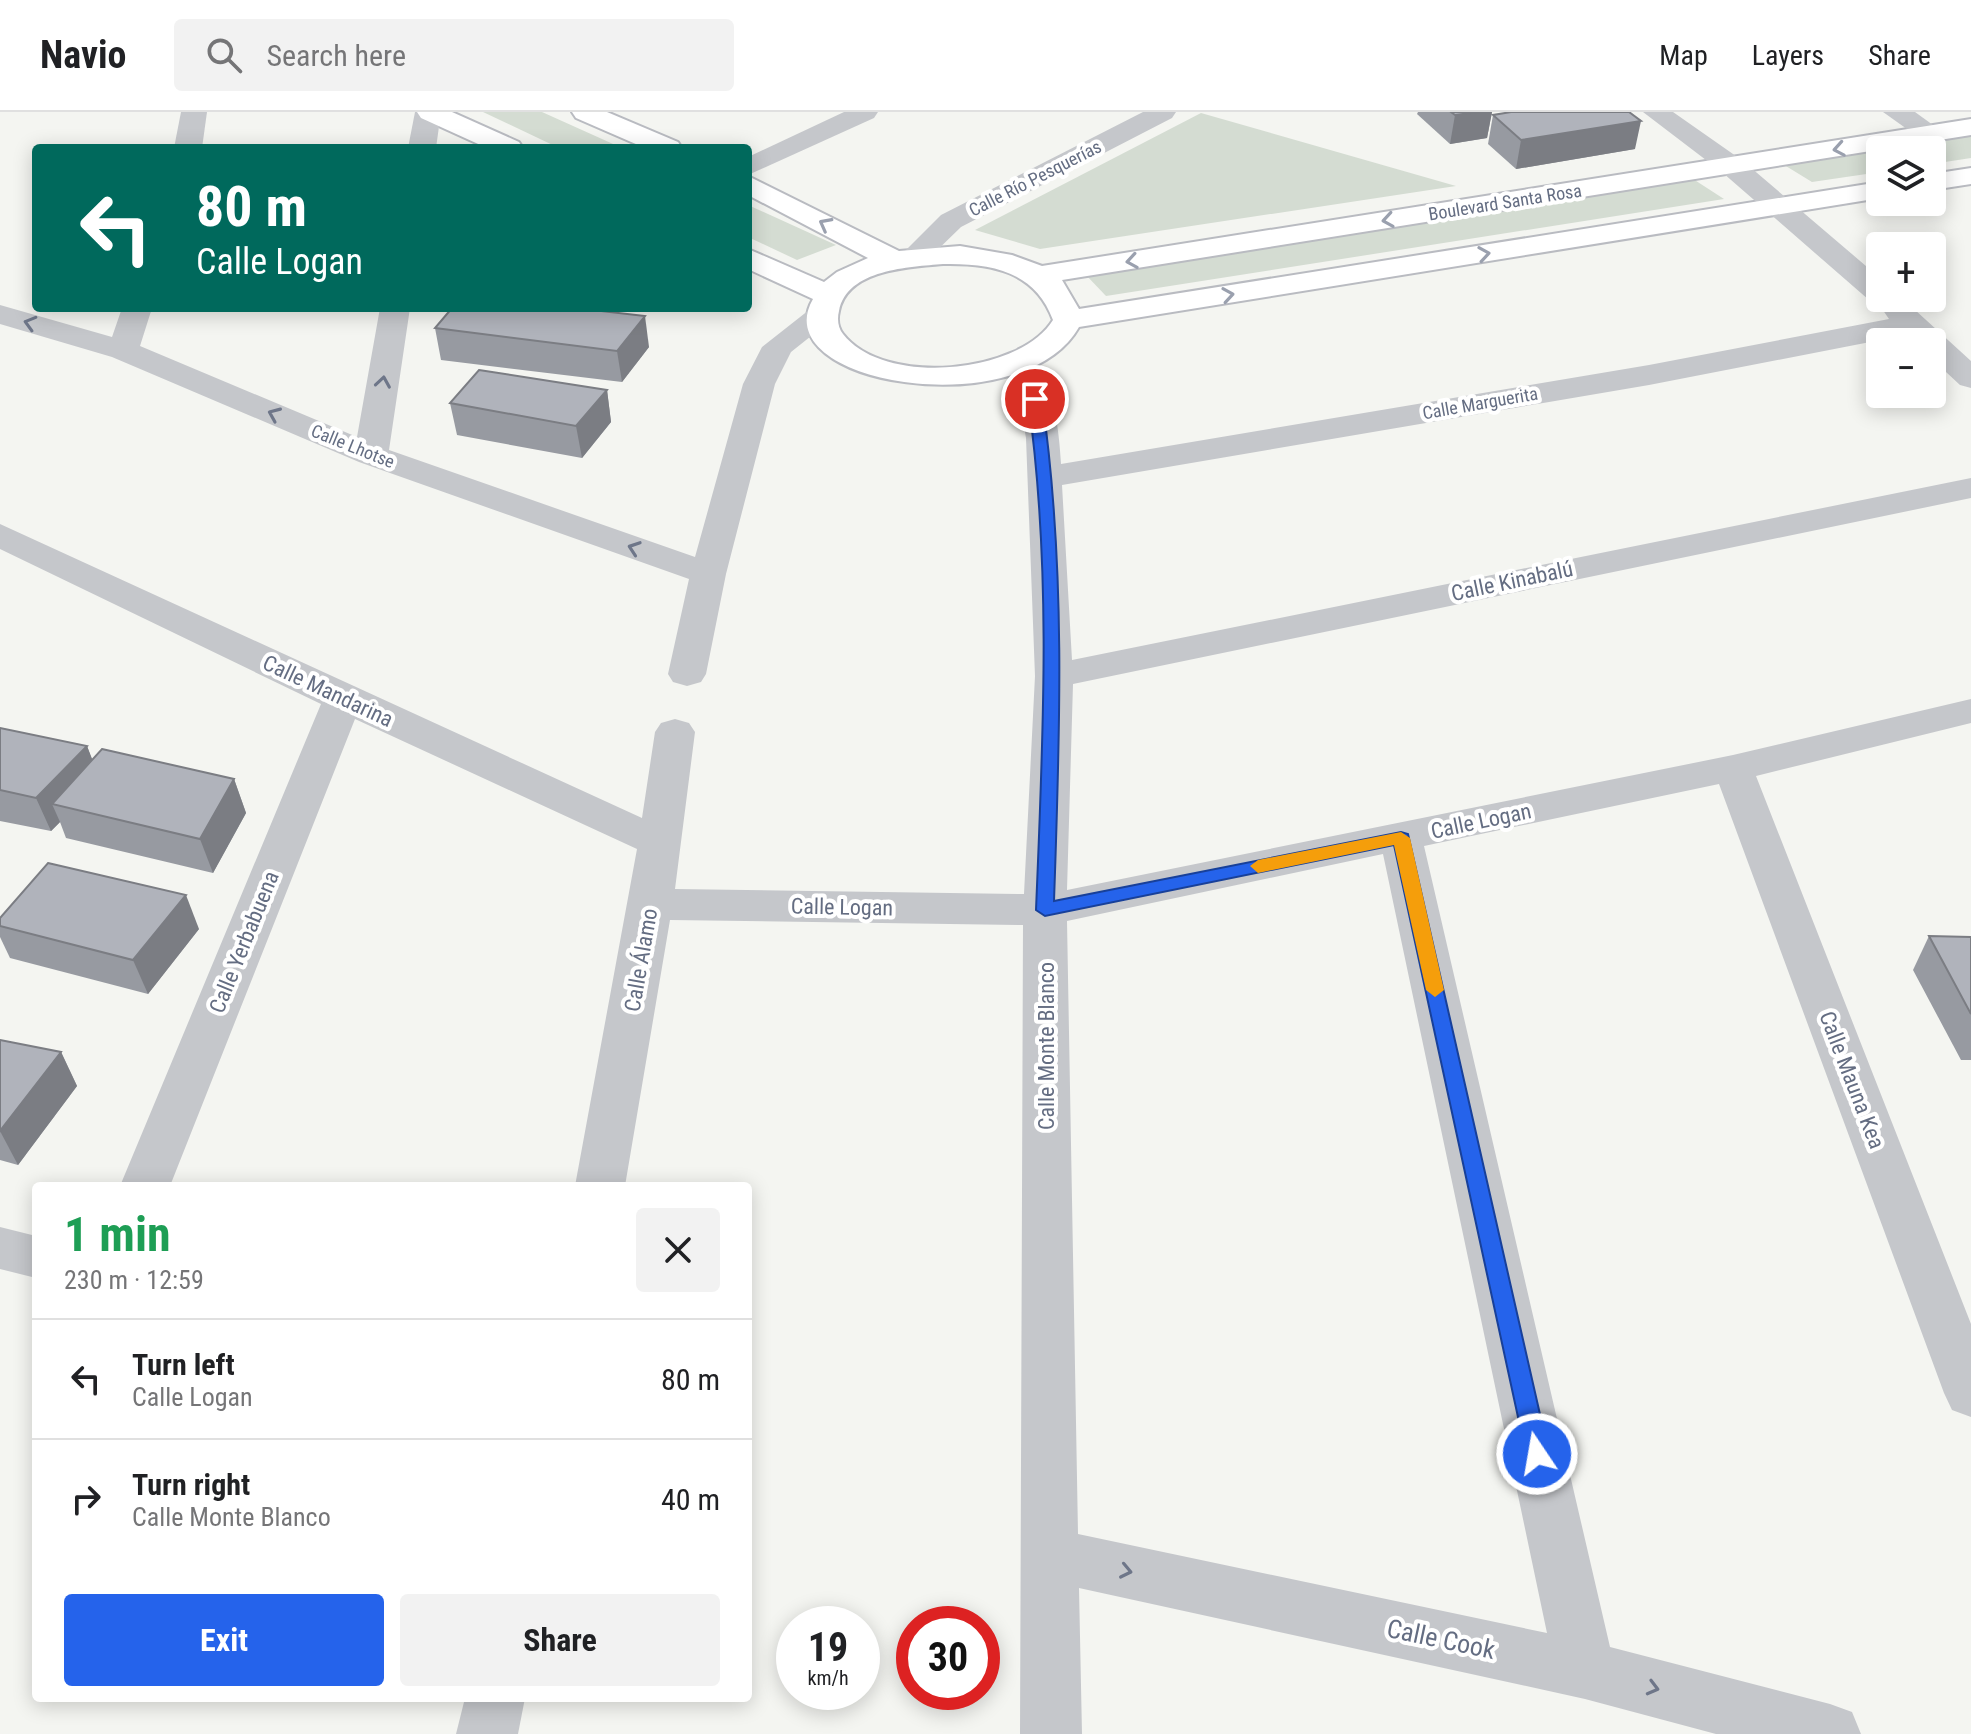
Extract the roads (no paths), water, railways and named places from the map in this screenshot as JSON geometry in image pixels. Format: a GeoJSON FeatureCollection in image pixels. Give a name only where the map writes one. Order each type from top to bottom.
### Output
{"type":"FeatureCollection","features":[{"type":"Feature","properties":{"kind":"street"},"geometry":{"type":"LineString","coordinates":[[189,144],[194,112]]}},
{"type":"Feature","properties":{"kind":"street"},"geometry":{"type":"LineString","coordinates":[[423,144],[429,112],[500,144]]}},
{"type":"Feature","properties":{"kind":"street"},"geometry":{"type":"LineString","coordinates":[[585,112],[659,144]]}},
{"type":"Feature","properties":{"kind":"street"},"geometry":{"type":"LineString","coordinates":[[752,165],[865,112]]}},
{"type":"Feature","properties":{"kind":"street","name":"Calle Río Pesquerías"},"geometry":{"type":"LineString","coordinates":[[904,258],[951,221],[1163,112]]}},
{"type":"Feature","properties":{"kind":"street"},"geometry":{"type":"LineString","coordinates":[[1656,112],[1733,167],[1866,282]]}},
{"type":"Feature","properties":{"kind":"street"},"geometry":{"type":"LineString","coordinates":[[1896,112],[1931,133]]}},
{"type":"Feature","properties":{"kind":"street","name":"Boulevard Santa Rosa"},"geometry":{"type":"LineString","coordinates":[[1039,275],[1971,127]]}},
{"type":"Feature","properties":{"kind":"street"},"geometry":{"type":"LineString","coordinates":[[1946,180],[1971,176]]}},
{"type":"Feature","properties":{"kind":"street"},"geometry":{"type":"LineString","coordinates":[[752,186],[904,258]]}},
{"type":"Feature","properties":{"kind":"street"},"geometry":{"type":"LineString","coordinates":[[1068,320],[1866,192]]}},
{"type":"Feature","properties":{"kind":"street"},"geometry":{"type":"LineString","coordinates":[[687,674],[708,574],[759,384],[778,347],[854,274],[904,258],[960,255],[1003,261],[1039,275],[1062,296],[1068,320],[1053,343],[1022,363],[958,376],[890,371],[862,362],[839,349],[825,333],[824,306]]}},
{"type":"Feature","properties":{"kind":"street"},"geometry":{"type":"LineString","coordinates":[[752,261],[824,306]]}},
{"type":"Feature","properties":{"kind":"street"},"geometry":{"type":"LineString","coordinates":[[123,350],[136,312]]}},
{"type":"Feature","properties":{"kind":"street"},"geometry":{"type":"LineString","coordinates":[[371,455],[394,312]]}},
{"type":"Feature","properties":{"kind":"street"},"geometry":{"type":"LineString","coordinates":[[1900,312],[1971,378]]}},
{"type":"Feature","properties":{"kind":"street","name":"Calle Lhotse"},"geometry":{"type":"LineString","coordinates":[[0,314],[123,350],[371,455],[708,574]]}},
{"type":"Feature","properties":{"kind":"street","name":"Calle Marguerita"},"geometry":{"type":"LineString","coordinates":[[1046,477],[1649,375],[1913,324]]}},
{"type":"Feature","properties":{"kind":"street","name":"Calle Monte Blanco"},"geometry":{"type":"LineString","coordinates":[[1022,363],[1035,399],[1046,477],[1054,676],[1045,910],[1051,1734]]}},
{"type":"Feature","properties":{"kind":"street","name":"Calle Kinabalú"},"geometry":{"type":"LineString","coordinates":[[1054,676],[1971,488]]}},
{"type":"Feature","properties":{"kind":"street","name":"Calle Mandarina"},"geometry":{"type":"LineString","coordinates":[[0,535],[343,699],[659,842]]}},
{"type":"Feature","properties":{"kind":"street","name":"Calle Yerbabuena"},"geometry":{"type":"LineString","coordinates":[[147,1182],[343,699]]}},
{"type":"Feature","properties":{"kind":"street","name":"Calle Logan"},"geometry":{"type":"LineString","coordinates":[[651,904],[1045,910],[1733,768],[1971,711]]}},
{"type":"Feature","properties":{"kind":"street","name":"Calle Álamo"},"geometry":{"type":"LineString","coordinates":[[601,1182],[651,904],[675,732]]}},
{"type":"Feature","properties":{"kind":"street","name":"Calle Mauna Kea"},"geometry":{"type":"LineString","coordinates":[[1733,768],[1971,1393]]}},
{"type":"Feature","properties":{"kind":"street"},"geometry":{"type":"LineString","coordinates":[[1401,838],[1585,1670]]}},
{"type":"Feature","properties":{"kind":"street"},"geometry":{"type":"LineString","coordinates":[[0,1248],[32,1256]]}},
{"type":"Feature","properties":{"kind":"street","name":"Calle Cook"},"geometry":{"type":"LineString","coordinates":[[1050,1555],[1585,1670],[1830,1734]]}},
{"type":"Feature","properties":{"kind":"street"},"geometry":{"type":"LineString","coordinates":[[487,1734],[494,1702]]}}]}
